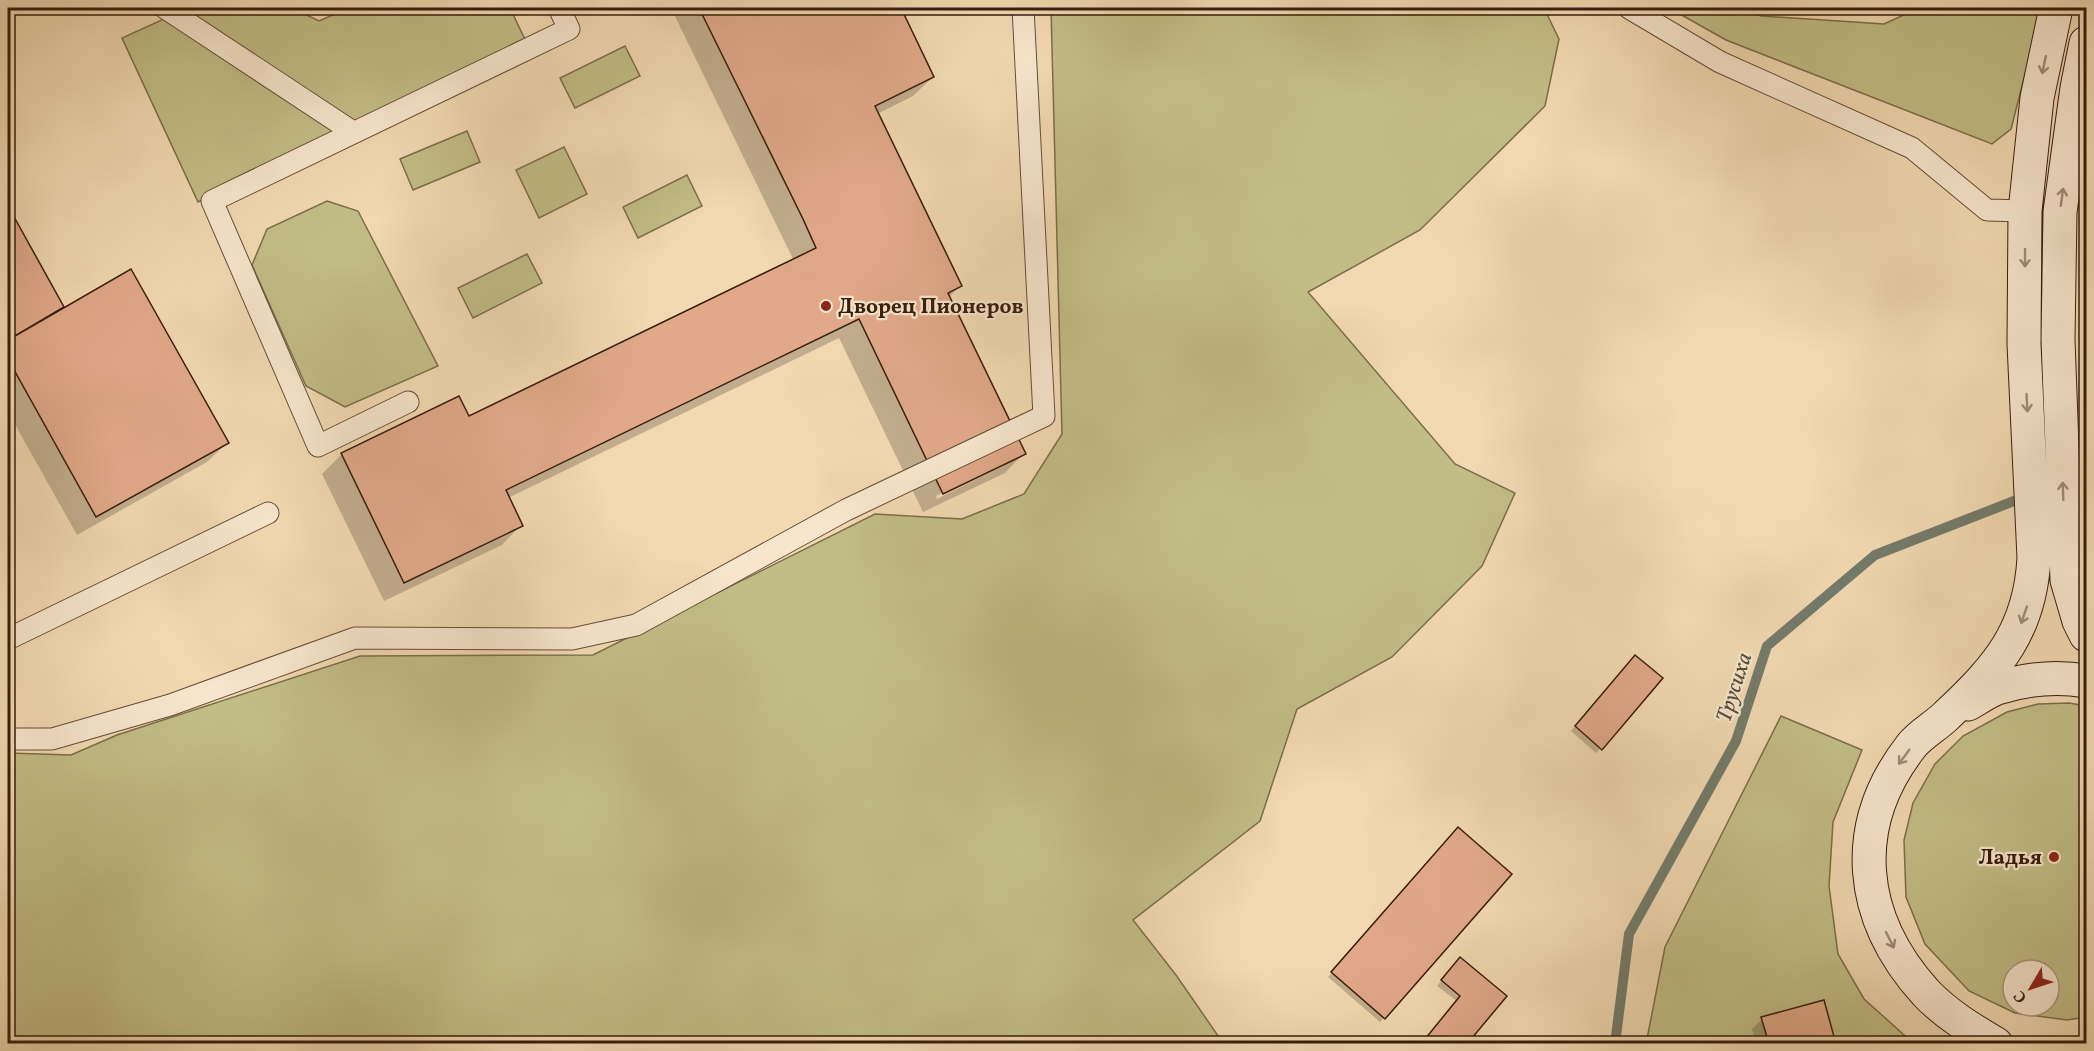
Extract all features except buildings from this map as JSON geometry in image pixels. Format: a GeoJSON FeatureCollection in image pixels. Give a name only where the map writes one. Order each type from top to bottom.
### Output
{"type":"FeatureCollection","features":[{"type":"Feature","properties":{"kind":"main road"},"geometry":{"type":"LineString","coordinates":[[1996,1044],[1972,1034],[1927,993],[1898,956],[1876,913],[1869,873],[1871,823],[1889,777],[1914,743],[1946,716],[1984,678],[2008,649],[2024,617],[2033,581],[2034,558],[2024,344],[2025,211],[2037,98],[2056,8]]}},
{"type":"Feature","properties":{"kind":"main road"},"geometry":{"type":"LineString","coordinates":[[2086,43],[2077,88],[2060,212],[2058,340],[2067,580],[2079,621],[2086,635]]}},
{"type":"Feature","properties":{"kind":"main road"},"geometry":{"type":"LineString","coordinates":[[1946,716],[2005,686],[2033,680],[2068,678],[2086,681]]}},
{"type":"Feature","properties":{"kind":"lane"},"geometry":{"type":"LineString","coordinates":[[165,8],[353,132]]}},
{"type":"Feature","properties":{"kind":"lane"},"geometry":{"type":"LineString","coordinates":[[408,402],[318,446],[213,201],[569,29],[559,8]]}},
{"type":"Feature","properties":{"kind":"lane"},"geometry":{"type":"LineString","coordinates":[[8,739],[52,739],[149,711],[355,638],[572,639],[636,626],[846,510],[1044,416],[1023,8]]}},
{"type":"Feature","properties":{"kind":"lane"},"geometry":{"type":"LineString","coordinates":[[1629,8],[1720,62],[1912,148],[1987,210],[2025,211]]}},
{"type":"Feature","properties":{"kind":"lane"},"geometry":{"type":"LineString","coordinates":[[8,639],[268,513]]}},
{"type":"Feature","properties":{"kind":"shaded area"},"geometry":{"type":"Polygon","coordinates":[[[188,8],[292,8],[319,21],[349,8],[510,8],[529,48],[198,202],[122,38],[188,8]]]}},
{"type":"Feature","properties":{"kind":"shaded area"},"geometry":{"type":"Polygon","coordinates":[[[1051,8],[1544,8],[1559,39],[1545,106],[1420,230],[1308,292],[1455,464],[1515,493],[1482,566],[1392,657],[1297,709],[1260,821],[1133,920],[1176,975],[1223,1043],[8,1044],[8,753],[71,755],[117,735],[360,656],[593,655],[875,514],[962,519],[1024,494],[1062,434],[1051,8]]]}},
{"type":"Feature","properties":{"kind":"shaded area"},"geometry":{"type":"Polygon","coordinates":[[[1669,8],[1743,8],[1761,16],[1884,24],[1919,8],[2042,8],[2011,129],[1992,144],[1726,40],[1669,8]]]}},
{"type":"Feature","properties":{"kind":"shaded area"},"geometry":{"type":"Polygon","coordinates":[[[625,46],[640,76],[575,108],[560,78],[625,46]]]}},
{"type":"Feature","properties":{"kind":"shaded area"},"geometry":{"type":"Polygon","coordinates":[[[467,131],[480,162],[413,190],[400,159],[467,131]]]}},
{"type":"Feature","properties":{"kind":"shaded area"},"geometry":{"type":"Polygon","coordinates":[[[564,147],[587,194],[539,218],[516,170],[564,147]]]}},
{"type":"Feature","properties":{"kind":"shaded area"},"geometry":{"type":"Polygon","coordinates":[[[687,175],[702,206],[638,238],[623,207],[687,175]]]}},
{"type":"Feature","properties":{"kind":"shaded area"},"geometry":{"type":"Polygon","coordinates":[[[327,201],[358,211],[438,366],[345,407],[306,386],[252,265],[267,229],[327,201]]]}},
{"type":"Feature","properties":{"kind":"shaded area"},"geometry":{"type":"Polygon","coordinates":[[[527,254],[542,283],[473,318],[458,288],[527,254]]]}},
{"type":"Feature","properties":{"kind":"shaded area"},"geometry":{"type":"Polygon","coordinates":[[[2069,703],[2086,706],[2086,1017],[2067,1020],[2052,1018],[2061,1018],[2061,958],[2001,958],[2001,1006],[1969,991],[1925,944],[1906,897],[1904,840],[1913,803],[1935,764],[1963,736],[2007,712],[2038,704],[2069,703]]]}},
{"type":"Feature","properties":{"kind":"shaded area"},"geometry":{"type":"Polygon","coordinates":[[[1781,716],[1862,750],[1833,822],[1829,886],[1838,954],[1864,999],[1913,1043],[1646,1044],[1665,947],[1781,716]]]}},
{"type":"Feature","properties":{"kind":"waterway","name":"Трусиха"},"geometry":{"type":"LineString","coordinates":[[2067,481],[2086,473]]}},
{"type":"Feature","properties":{"kind":"waterway","name":"Трусиха"},"geometry":{"type":"LineString","coordinates":[[1615,1044],[1629,934],[1736,741],[1767,646],[1875,555],[2027,496]]}},
{"type":"Feature","properties":{"kind":"place","name":"Дворец Пионеров"},"geometry":{"type":"Point","coordinates":[826,306]}},
{"type":"Feature","properties":{"kind":"place","name":"Ладья"},"geometry":{"type":"Point","coordinates":[2054,857]}}]}
